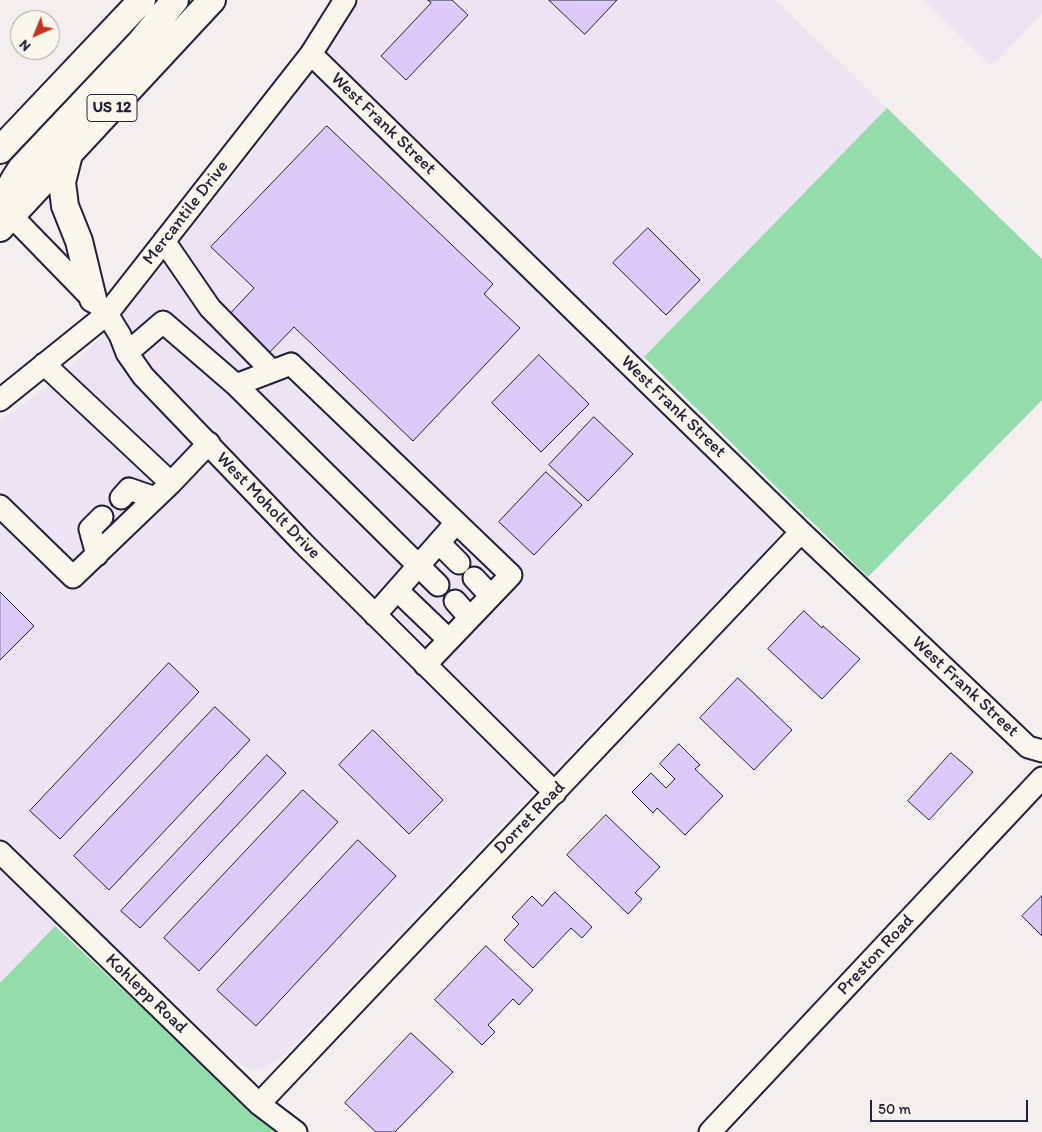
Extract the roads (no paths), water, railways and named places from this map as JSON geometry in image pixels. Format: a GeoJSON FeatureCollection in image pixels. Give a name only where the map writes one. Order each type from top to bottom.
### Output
{"type":"FeatureCollection","features":[{"type":"Feature","properties":{"kind":"main road","name":"US 12"},"geometry":{"type":"LineString","coordinates":[[0,150],[142,0]]}},
{"type":"Feature","properties":{"kind":"main road"},"geometry":{"type":"LineString","coordinates":[[4,216],[8,195],[21,169],[139,44],[175,0]]}},
{"type":"Feature","properties":{"kind":"main road","name":"US 12"},"geometry":{"type":"LineString","coordinates":[[4,216],[69,154],[212,0]]}},
{"type":"Feature","properties":{"kind":"main road"},"geometry":{"type":"LineString","coordinates":[[69,154],[62,182],[64,206],[79,241],[100,306]]}},
{"type":"Feature","properties":{"kind":"street","name":"Mercantile Drive"},"geometry":{"type":"LineString","coordinates":[[0,400],[44,364],[164,241],[311,54],[345,0]]}},
{"type":"Feature","properties":{"kind":"street","name":"West Frank Street"},"geometry":{"type":"LineString","coordinates":[[311,54],[801,532],[1028,747],[1042,752]]}},
{"type":"Feature","properties":{"kind":"street","name":"West Moholt Drive"},"geometry":{"type":"LineString","coordinates":[[4,216],[100,306],[120,335],[128,353],[143,376],[303,543],[555,793]]}},
{"type":"Feature","properties":{"kind":"street"},"geometry":{"type":"LineString","coordinates":[[164,241],[210,308],[272,371]]}},
{"type":"Feature","properties":{"kind":"street"},"geometry":{"type":"LineString","coordinates":[[128,353],[163,322],[236,385],[438,585]]}},
{"type":"Feature","properties":{"kind":"street"},"geometry":{"type":"LineString","coordinates":[[44,364],[171,483]]}},
{"type":"Feature","properties":{"kind":"street"},"geometry":{"type":"LineString","coordinates":[[236,385],[291,364],[511,575],[425,665]]}},
{"type":"Feature","properties":{"kind":"street"},"geometry":{"type":"LineString","coordinates":[[0,506],[73,577],[171,483],[209,443]]}},
{"type":"Feature","properties":{"kind":"street"},"geometry":{"type":"LineString","coordinates":[[121,498],[129,490],[155,498]]}},
{"type":"Feature","properties":{"kind":"street"},"geometry":{"type":"LineString","coordinates":[[97,555],[90,529],[102,517]]}},
{"type":"Feature","properties":{"kind":"street"},"geometry":{"type":"LineString","coordinates":[[375,615],[456,523]]}},
{"type":"Feature","properties":{"kind":"street","name":"Dorret Road"},"geometry":{"type":"LineString","coordinates":[[259,1104],[801,532]]}},
{"type":"Feature","properties":{"kind":"street"},"geometry":{"type":"LineString","coordinates":[[439,543],[491,596]]}},
{"type":"Feature","properties":{"kind":"street"},"geometry":{"type":"LineString","coordinates":[[397,590],[449,640]]}},
{"type":"Feature","properties":{"kind":"street"},"geometry":{"type":"LineString","coordinates":[[455,601],[470,618]]}},
{"type":"Feature","properties":{"kind":"street","name":"Preston Road"},"geometry":{"type":"LineString","coordinates":[[710,1132],[1042,778]]}},
{"type":"Feature","properties":{"kind":"street","name":"Kohlepp Road"},"geometry":{"type":"LineString","coordinates":[[0,852],[259,1104],[296,1132]]}}]}
